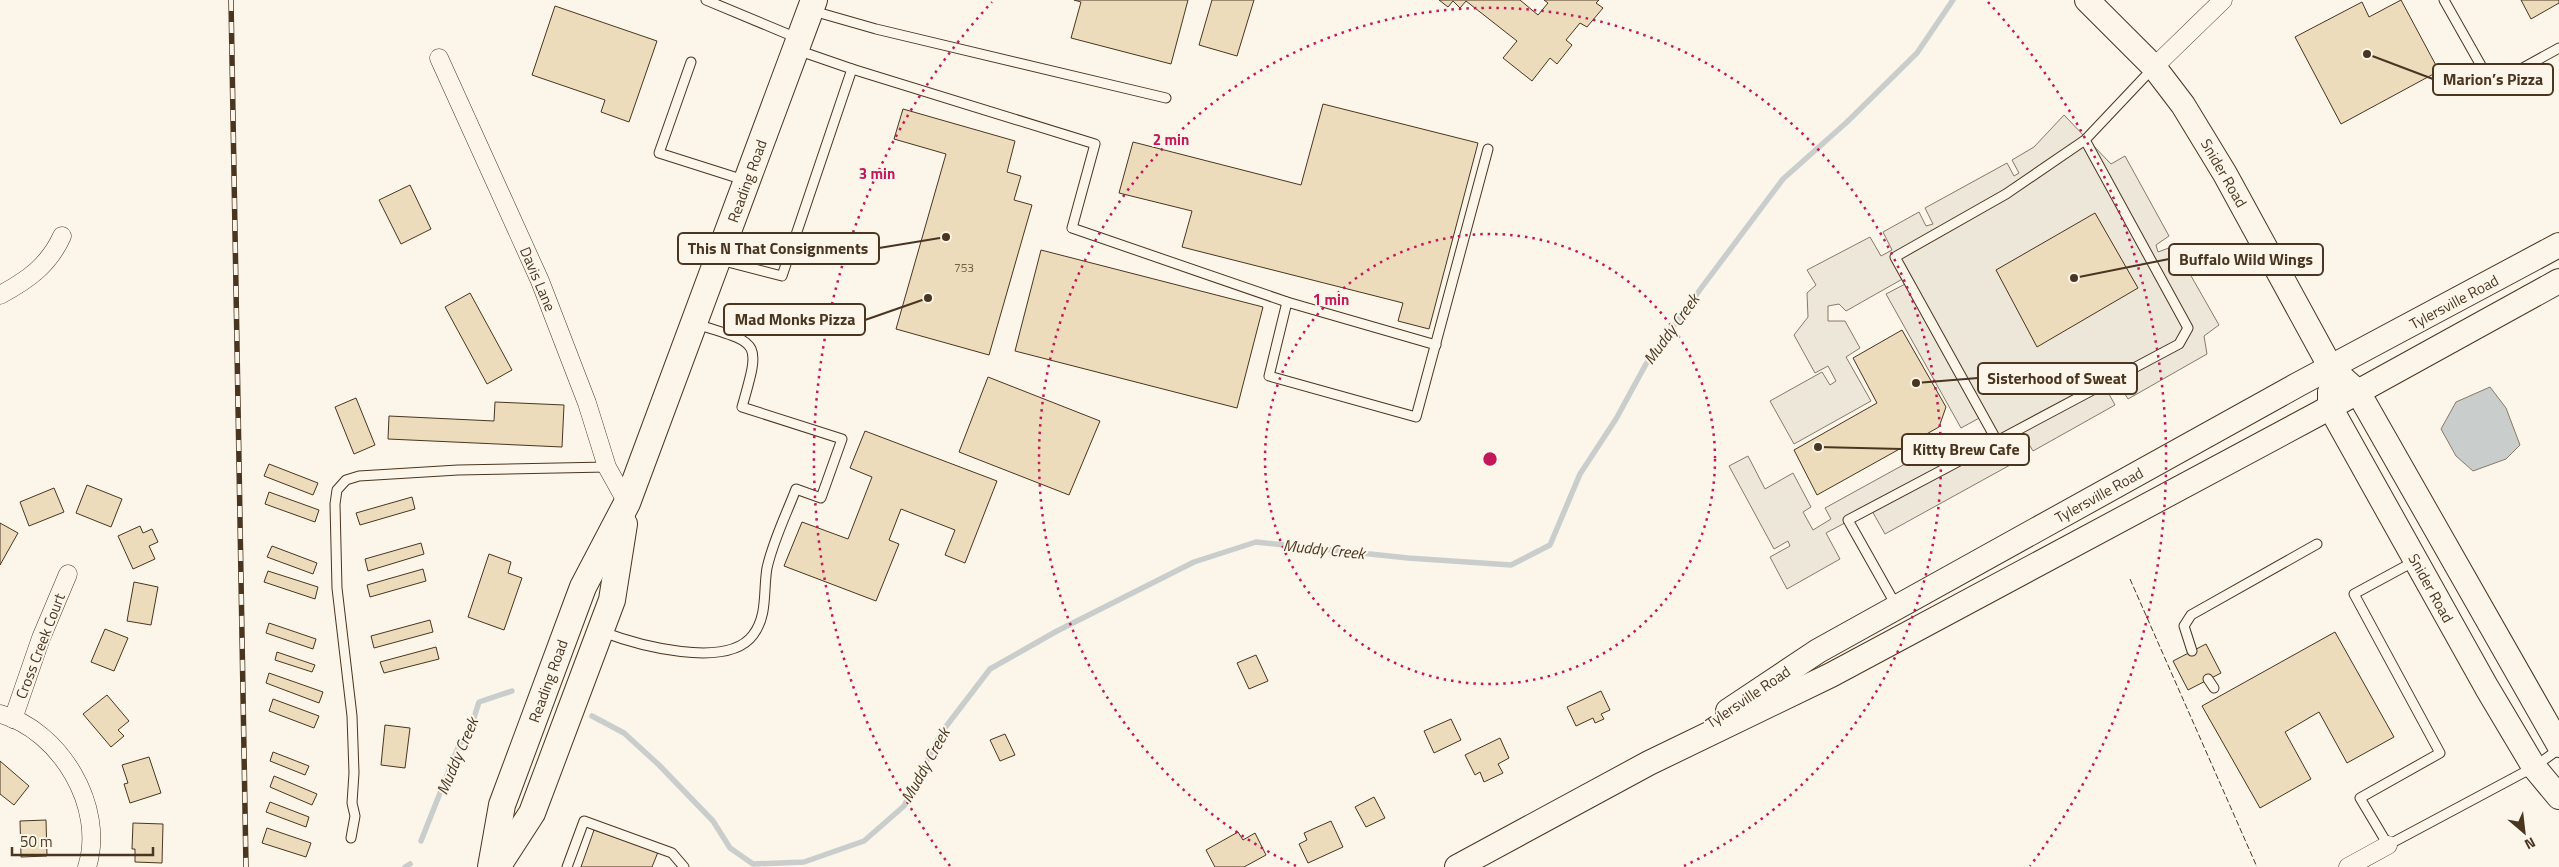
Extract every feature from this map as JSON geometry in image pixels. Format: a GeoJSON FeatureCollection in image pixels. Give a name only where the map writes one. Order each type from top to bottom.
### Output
{"type":"FeatureCollection","features":[{"type":"Feature","properties":{"kind":"main road","name":"Snider Road"},"geometry":{"type":"LineString","coordinates":[[2087,0],[2154,67],[2183,105],[2225,174],[2330,368],[2358,392],[2559,744]]}},
{"type":"Feature","properties":{"kind":"main road","name":"Reading Road"},"geometry":{"type":"LineString","coordinates":[[490,867],[502,805],[583,587],[627,503],[719,260],[812,5]]}},
{"type":"Feature","properties":{"kind":"main road","name":"Tylersville Road"},"geometry":{"type":"LineString","coordinates":[[1649,763],[1818,651],[2330,368],[2559,245]]}},
{"type":"Feature","properties":{"kind":"main road","name":"Tylersville Road"},"geometry":{"type":"LineString","coordinates":[[1457,867],[1649,763],[1839,670],[2358,392],[2559,281]]}},
{"type":"Feature","properties":{"kind":"main road","name":"Snider Road"},"geometry":{"type":"LineString","coordinates":[[2330,368],[2330,407],[2534,767],[2559,797]]}},
{"type":"Feature","properties":{"kind":"main road","name":"Reading Road"},"geometry":{"type":"LineString","coordinates":[[497,867],[532,813],[601,631],[612,600],[627,503]]}},
{"type":"Feature","properties":{"kind":"street"},"geometry":{"type":"LineString","coordinates":[[2154,67],[2223,0]]}},
{"type":"Feature","properties":{"kind":"street","name":"Davis Lane"},"geometry":{"type":"LineString","coordinates":[[439,58],[540,281],[587,403],[607,467],[627,503]]}},
{"type":"Feature","properties":{"kind":"street"},"geometry":{"type":"LineString","coordinates":[[0,295],[37,273],[47,262],[62,236]]}},
{"type":"Feature","properties":{"kind":"street","name":"Cross Creek Court"},"geometry":{"type":"LineString","coordinates":[[6,716],[68,574]]}},
{"type":"Feature","properties":{"kind":"street"},"geometry":{"type":"LineString","coordinates":[[6,716],[31,728],[53,746],[77,780],[89,820],[91,848],[87,867]]}},
{"type":"Feature","properties":{"kind":"street"},"geometry":{"type":"LineString","coordinates":[[2348,867],[2388,845]]}},
{"type":"Feature","properties":{"kind":"lane"},"geometry":{"type":"LineString","coordinates":[[706,0],[852,69],[1094,144],[1072,228],[1287,302],[1436,345]]}},
{"type":"Feature","properties":{"kind":"lane"},"geometry":{"type":"LineString","coordinates":[[2444,0],[2492,85],[2559,48]]}},
{"type":"Feature","properties":{"kind":"lane"},"geometry":{"type":"LineString","coordinates":[[812,5],[876,29],[1166,98]]}},
{"type":"Feature","properties":{"kind":"lane"},"geometry":{"type":"LineString","coordinates":[[690,62],[660,153],[747,181]]}},
{"type":"Feature","properties":{"kind":"lane"},"geometry":{"type":"LineString","coordinates":[[1997,441],[1896,257],[2006,194],[2084,140],[2154,67]]}},
{"type":"Feature","properties":{"kind":"lane"},"geometry":{"type":"LineString","coordinates":[[719,260],[782,276],[852,69]]}},
{"type":"Feature","properties":{"kind":"lane"},"geometry":{"type":"LineString","coordinates":[[1897,607],[1848,520],[2179,344],[2188,328],[2084,140]]}},
{"type":"Feature","properties":{"kind":"lane"},"geometry":{"type":"LineString","coordinates":[[1287,302],[1269,376],[1416,417],[1488,149]]}},
{"type":"Feature","properties":{"kind":"lane"},"geometry":{"type":"LineString","coordinates":[[601,631],[647,646],[684,652],[730,649],[742,644],[753,635],[762,615],[767,569],[796,489],[821,498],[842,439],[742,407],[754,364],[753,351],[749,344],[742,339],[695,324]]}},
{"type":"Feature","properties":{"kind":"lane"},"geometry":{"type":"LineString","coordinates":[[351,838],[355,816],[352,803],[354,763],[352,716],[337,588],[335,504],[337,490],[346,480],[359,476],[458,470],[607,467]]}},
{"type":"Feature","properties":{"kind":"lane"},"geometry":{"type":"LineString","coordinates":[[2192,651],[2184,626],[2190,615],[2317,544]]}},
{"type":"Feature","properties":{"kind":"lane"},"geometry":{"type":"LineString","coordinates":[[2416,561],[2354,594],[2440,753],[2360,798],[2388,845],[2534,767],[2559,749]]}},
{"type":"Feature","properties":{"kind":"lane"},"geometry":{"type":"LineString","coordinates":[[2208,679],[2214,688]]}},
{"type":"Feature","properties":{"kind":"lane"},"geometry":{"type":"LineString","coordinates":[[566,867],[584,821],[672,853],[684,867]]}},
{"type":"Feature","properties":{"kind":"shaded area"},"geometry":{"type":"Polygon","coordinates":[[[2064,115],[2111,164],[2125,156],[2169,236],[2156,245],[2158,252],[2174,246],[2219,325],[2204,336],[2207,354],[2128,399],[2120,386],[2109,394],[2115,405],[2033,451],[2026,439],[2015,445],[2021,459],[1885,534],[1871,509],[1826,533],[1840,559],[1787,589],[1770,557],[1790,546],[1788,541],[1774,549],[1729,466],[1748,456],[1765,489],[1793,473],[1811,507],[1803,512],[1813,530],[1831,519],[1825,508],[1954,437],[1961,450],[1992,433],[1983,416],[1961,428],[1886,294],[1909,282],[1906,277],[1846,311],[1839,304],[1828,306],[1828,321],[1845,321],[1860,348],[1846,357],[1871,401],[1794,444],[1770,401],[1822,372],[1830,385],[1836,381],[1828,366],[1815,373],[1794,335],[1808,317],[1807,293],[1816,285],[1807,270],[1870,237],[1881,256],[1892,250],[1883,232],[1919,212],[1926,226],[1933,224],[1925,208],[2007,163],[2014,176],[2019,173],[2012,160],[2034,147],[2064,115]]]}},
{"type":"Feature","properties":{"kind":"shaded area"},"geometry":{"type":"Polygon","coordinates":[[[2490,387],[2506,408],[2520,445],[2506,459],[2473,471],[2456,456],[2441,429],[2456,402],[2490,387]]]}},
{"type":"Feature","properties":{"kind":"building"},"geometry":{"type":"Polygon","coordinates":[[[1074,0],[1188,0],[1171,64],[1071,38],[1081,2],[1074,0]]]}},
{"type":"Feature","properties":{"kind":"building"},"geometry":{"type":"Polygon","coordinates":[[[1212,0],[1254,0],[1237,56],[1199,45],[1212,0]]]}},
{"type":"Feature","properties":{"kind":"building"},"geometry":{"type":"Polygon","coordinates":[[[1439,0],[1520,0],[1538,15],[1548,3],[1544,0],[1599,0],[1596,3],[1603,8],[1587,27],[1580,23],[1566,40],[1572,45],[1557,64],[1550,58],[1532,81],[1503,58],[1517,41],[1466,1],[1460,8],[1453,1],[1448,7],[1439,0]]]}},
{"type":"Feature","properties":{"kind":"building"},"geometry":{"type":"Polygon","coordinates":[[[2401,0],[2439,71],[2341,124],[2295,37],[2362,2],[2369,17],[2401,0]]]}},
{"type":"Feature","properties":{"kind":"building"},"geometry":{"type":"Polygon","coordinates":[[[2521,0],[2559,0],[2559,3],[2531,19],[2521,0]]]}},
{"type":"Feature","properties":{"kind":"building"},"geometry":{"type":"Polygon","coordinates":[[[555,6],[657,41],[629,122],[601,112],[605,100],[532,75],[555,6]]]}},
{"type":"Feature","properties":{"kind":"building"},"geometry":{"type":"Polygon","coordinates":[[[1323,104],[1478,143],[1429,329],[1398,321],[1403,303],[1182,247],[1192,211],[1119,193],[1133,142],[1301,185],[1323,104]]]}},
{"type":"Feature","properties":{"kind":"building"},"geometry":{"type":"Polygon","coordinates":[[[903,109],[1015,141],[1007,172],[1021,176],[1014,200],[1032,205],[989,355],[896,329],[946,154],[894,139],[903,109]]]}},
{"type":"Feature","properties":{"kind":"building"},"geometry":{"type":"Polygon","coordinates":[[[410,185],[431,229],[401,244],[379,200],[410,185]]]}},
{"type":"Feature","properties":{"kind":"building"},"geometry":{"type":"Polygon","coordinates":[[[2095,213],[2138,288],[2037,347],[1996,270],[2095,213]]]}},
{"type":"Feature","properties":{"kind":"building"},"geometry":{"type":"Polygon","coordinates":[[[1041,250],[1263,307],[1237,408],[1015,351],[1041,250]]]}},
{"type":"Feature","properties":{"kind":"building"},"geometry":{"type":"Polygon","coordinates":[[[470,293],[512,370],[487,384],[445,307],[470,293]]]}},
{"type":"Feature","properties":{"kind":"building"},"geometry":{"type":"Polygon","coordinates":[[[1902,330],[1946,407],[1939,427],[1817,495],[1794,450],[1877,403],[1853,358],[1902,330]]]}},
{"type":"Feature","properties":{"kind":"building"},"geometry":{"type":"Polygon","coordinates":[[[988,377],[1100,421],[1069,495],[959,452],[988,377]]]}},
{"type":"Feature","properties":{"kind":"building"},"geometry":{"type":"Polygon","coordinates":[[[356,398],[375,445],[354,454],[335,407],[356,398]]]}},
{"type":"Feature","properties":{"kind":"building"},"geometry":{"type":"Polygon","coordinates":[[[495,402],[564,405],[562,447],[388,439],[389,416],[494,421],[495,402]]]}},
{"type":"Feature","properties":{"kind":"building"},"geometry":{"type":"Polygon","coordinates":[[[865,431],[997,481],[965,563],[945,555],[955,530],[901,509],[889,540],[899,544],[876,601],[784,566],[802,522],[848,539],[872,477],[850,468],[865,431]]]}},
{"type":"Feature","properties":{"kind":"building"},"geometry":{"type":"Polygon","coordinates":[[[269,464],[318,483],[313,495],[264,476],[269,464]]]}},
{"type":"Feature","properties":{"kind":"building"},"geometry":{"type":"Polygon","coordinates":[[[87,485],[122,499],[111,527],[76,513],[87,485]]]}},
{"type":"Feature","properties":{"kind":"building"},"geometry":{"type":"Polygon","coordinates":[[[54,488],[64,512],[29,526],[20,502],[54,488]]]}},
{"type":"Feature","properties":{"kind":"building"},"geometry":{"type":"Polygon","coordinates":[[[269,492],[319,510],[315,522],[265,504],[269,492]]]}},
{"type":"Feature","properties":{"kind":"building"},"geometry":{"type":"Polygon","coordinates":[[[412,497],[415,509],[360,525],[356,513],[412,497]]]}},
{"type":"Feature","properties":{"kind":"building"},"geometry":{"type":"Polygon","coordinates":[[[0,523],[18,533],[0,565],[0,523]]]}},
{"type":"Feature","properties":{"kind":"building"},"geometry":{"type":"Polygon","coordinates":[[[140,526],[143,533],[152,529],[158,542],[149,546],[155,559],[133,569],[118,536],[140,526]]]}},
{"type":"Feature","properties":{"kind":"building"},"geometry":{"type":"Polygon","coordinates":[[[421,543],[424,554],[368,571],[365,559],[421,543]]]}},
{"type":"Feature","properties":{"kind":"building"},"geometry":{"type":"Polygon","coordinates":[[[272,546],[317,563],[313,574],[267,557],[272,546]]]}},
{"type":"Feature","properties":{"kind":"building"},"geometry":{"type":"Polygon","coordinates":[[[489,554],[511,562],[508,573],[522,578],[504,630],[468,617],[489,554]]]}},
{"type":"Feature","properties":{"kind":"building"},"geometry":{"type":"Polygon","coordinates":[[[423,569],[426,581],[370,597],[367,585],[423,569]]]}},
{"type":"Feature","properties":{"kind":"building"},"geometry":{"type":"Polygon","coordinates":[[[268,571],[318,587],[315,599],[264,582],[268,571]]]}},
{"type":"Feature","properties":{"kind":"building"},"geometry":{"type":"Polygon","coordinates":[[[134,582],[158,587],[151,625],[127,621],[134,582]]]}},
{"type":"Feature","properties":{"kind":"building"},"geometry":{"type":"Polygon","coordinates":[[[430,620],[433,632],[374,648],[371,636],[430,620]]]}},
{"type":"Feature","properties":{"kind":"building"},"geometry":{"type":"Polygon","coordinates":[[[269,623],[316,639],[313,649],[266,633],[269,623]]]}},
{"type":"Feature","properties":{"kind":"building"},"geometry":{"type":"Polygon","coordinates":[[[105,629],[128,638],[114,671],[91,662],[105,629]]]}},
{"type":"Feature","properties":{"kind":"building"},"geometry":{"type":"Polygon","coordinates":[[[2335,632],[2394,737],[2347,763],[2319,712],[2285,732],[2311,779],[2260,808],[2202,706],[2335,632]]]}},
{"type":"Feature","properties":{"kind":"building"},"geometry":{"type":"Polygon","coordinates":[[[2206,644],[2221,673],[2188,690],[2173,661],[2206,644]]]}},
{"type":"Feature","properties":{"kind":"building"},"geometry":{"type":"Polygon","coordinates":[[[436,647],[439,659],[384,673],[380,662],[436,647]]]}},
{"type":"Feature","properties":{"kind":"building"},"geometry":{"type":"Polygon","coordinates":[[[277,652],[315,665],[312,672],[275,660],[277,652]]]}},
{"type":"Feature","properties":{"kind":"building"},"geometry":{"type":"Polygon","coordinates":[[[1256,655],[1268,681],[1249,689],[1237,663],[1256,655]]]}},
{"type":"Feature","properties":{"kind":"building"},"geometry":{"type":"Polygon","coordinates":[[[269,673],[323,692],[319,703],[266,683],[269,673]]]}},
{"type":"Feature","properties":{"kind":"building"},"geometry":{"type":"Polygon","coordinates":[[[1601,691],[1610,710],[1601,714],[1604,719],[1595,723],[1593,718],[1576,726],[1567,707],[1601,691]]]}},
{"type":"Feature","properties":{"kind":"building"},"geometry":{"type":"Polygon","coordinates":[[[107,695],[129,721],[118,730],[124,736],[111,747],[83,714],[107,695]]]}},
{"type":"Feature","properties":{"kind":"building"},"geometry":{"type":"Polygon","coordinates":[[[273,699],[319,716],[314,728],[269,711],[273,699]]]}},
{"type":"Feature","properties":{"kind":"building"},"geometry":{"type":"Polygon","coordinates":[[[1451,719],[1461,740],[1434,753],[1424,731],[1451,719]]]}},
{"type":"Feature","properties":{"kind":"building"},"geometry":{"type":"Polygon","coordinates":[[[385,725],[410,728],[405,768],[381,765],[385,725]]]}},
{"type":"Feature","properties":{"kind":"building"},"geometry":{"type":"Polygon","coordinates":[[[1005,734],[1015,755],[1000,761],[990,740],[1005,734]]]}},
{"type":"Feature","properties":{"kind":"building"},"geometry":{"type":"Polygon","coordinates":[[[1500,738],[1509,758],[1498,764],[1503,773],[1484,782],[1480,772],[1475,775],[1465,755],[1500,738]]]}},
{"type":"Feature","properties":{"kind":"building"},"geometry":{"type":"Polygon","coordinates":[[[273,752],[309,766],[305,775],[270,761],[273,752]]]}},
{"type":"Feature","properties":{"kind":"building"},"geometry":{"type":"Polygon","coordinates":[[[149,757],[161,793],[130,803],[124,784],[128,783],[122,765],[149,757]]]}},
{"type":"Feature","properties":{"kind":"building"},"geometry":{"type":"Polygon","coordinates":[[[0,761],[29,786],[14,805],[0,794],[0,761]]]}},
{"type":"Feature","properties":{"kind":"building"},"geometry":{"type":"Polygon","coordinates":[[[274,776],[317,794],[312,805],[270,787],[274,776]]]}},
{"type":"Feature","properties":{"kind":"building"},"geometry":{"type":"Polygon","coordinates":[[[1374,797],[1385,818],[1366,827],[1355,807],[1374,797]]]}},
{"type":"Feature","properties":{"kind":"building"},"geometry":{"type":"Polygon","coordinates":[[[270,802],[309,817],[306,827],[266,812],[270,802]]]}},
{"type":"Feature","properties":{"kind":"building"},"geometry":{"type":"Polygon","coordinates":[[[46,820],[47,856],[21,857],[20,821],[46,820]]]}},
{"type":"Feature","properties":{"kind":"building"},"geometry":{"type":"Polygon","coordinates":[[[1331,821],[1343,847],[1308,863],[1299,844],[1307,840],[1304,833],[1331,821]]]}},
{"type":"Feature","properties":{"kind":"building"},"geometry":{"type":"Polygon","coordinates":[[[133,823],[163,824],[162,863],[135,862],[135,849],[132,849],[133,823]]]}},
{"type":"Feature","properties":{"kind":"building"},"geometry":{"type":"Polygon","coordinates":[[[267,828],[311,843],[306,857],[262,843],[267,828]]]}},
{"type":"Feature","properties":{"kind":"building"},"geometry":{"type":"Polygon","coordinates":[[[594,830],[658,852],[652,867],[581,867],[594,830]]]}},
{"type":"Feature","properties":{"kind":"building"},"geometry":{"type":"Polygon","coordinates":[[[1238,832],[1243,840],[1255,833],[1266,855],[1244,867],[1215,867],[1206,850],[1238,832]]]}},
{"type":"Feature","properties":{"kind":"waterway","name":"Muddy Creek"},"geometry":{"type":"LineString","coordinates":[[592,716],[624,733],[659,765],[713,821],[730,848],[753,864],[804,862],[864,841],[904,806],[941,733],[990,669],[1057,631],[1194,562],[1256,542],[1408,558],[1511,565],[1550,545],[1580,474],[1616,419],[1646,364],[1702,287],[1783,179],[1847,122],[1917,53],[1953,0]]}},
{"type":"Feature","properties":{"kind":"waterway","name":"Muddy Creek"},"geometry":{"type":"LineString","coordinates":[[421,841],[459,745],[470,730],[479,702],[512,691]]}},
{"type":"Feature","properties":{"kind":"waterway","name":"Muddy Creek"},"geometry":{"type":"LineString","coordinates":[[405,867],[410,864]]}},
{"type":"Feature","properties":{"kind":"railway"},"geometry":{"type":"LineString","coordinates":[[231,0],[246,867]]}},
{"type":"Feature","properties":{"kind":"fence"},"geometry":{"type":"LineString","coordinates":[[2130,579],[2257,867]]}},
{"type":"Feature","properties":{"kind":"place","name":"Marion’s Pizza"},"geometry":{"type":"Point","coordinates":[2367,54]}},
{"type":"Feature","properties":{"kind":"place","name":"This N That Consignments"},"geometry":{"type":"Point","coordinates":[946,237]}},
{"type":"Feature","properties":{"kind":"place","name":"Buffalo Wild Wings"},"geometry":{"type":"Point","coordinates":[2074,278]}},
{"type":"Feature","properties":{"kind":"place","name":"Mad Monks Pizza"},"geometry":{"type":"Point","coordinates":[928,298]}},
{"type":"Feature","properties":{"kind":"place","name":"Sisterhood of Sweat"},"geometry":{"type":"Point","coordinates":[1916,383]}},
{"type":"Feature","properties":{"kind":"place","name":"Kitty Brew Cafe"},"geometry":{"type":"Point","coordinates":[1818,447]}}]}
